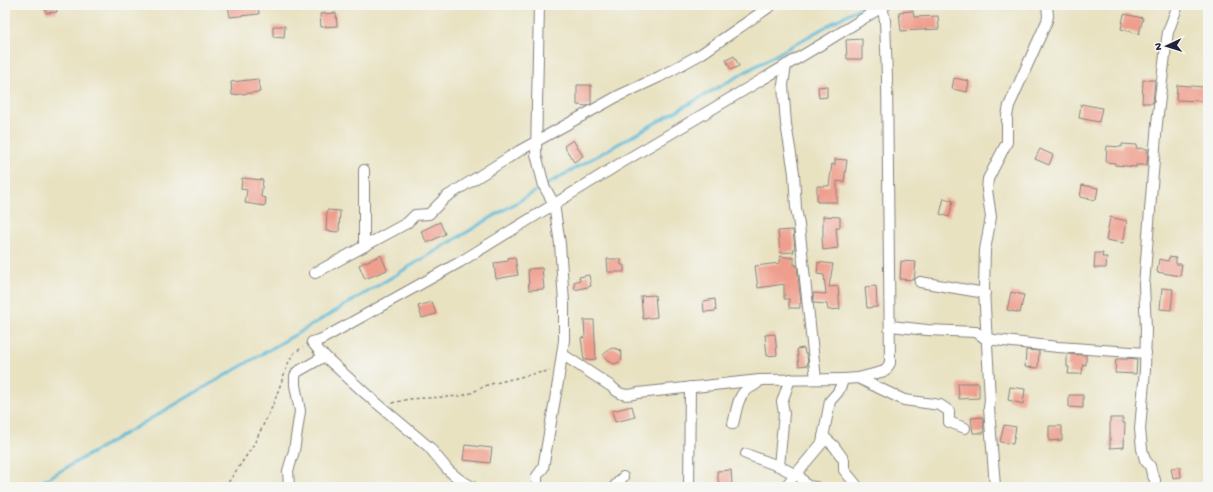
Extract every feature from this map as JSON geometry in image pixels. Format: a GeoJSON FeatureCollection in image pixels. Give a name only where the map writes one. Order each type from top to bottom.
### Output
{"type":"FeatureCollection","features":[{"type":"Feature","properties":{"kind":"street"},"geometry":{"type":"LineString","coordinates":[[537,487],[537,476],[543,468],[564,340],[564,302],[560,244],[554,204],[544,186],[536,154],[539,5]]}},
{"type":"Feature","properties":{"kind":"street"},"geometry":{"type":"LineString","coordinates":[[315,273],[407,223],[415,215],[429,214],[446,197],[537,141],[618,96],[659,77],[701,54],[772,5]]}},
{"type":"Feature","properties":{"kind":"street"},"geometry":{"type":"LineString","coordinates":[[995,487],[986,339],[985,250],[991,217],[988,179],[1007,142],[1007,116],[1009,106],[1047,21],[1047,5]]}},
{"type":"Feature","properties":{"kind":"street"},"geometry":{"type":"LineString","coordinates":[[1156,487],[1155,480],[1142,449],[1141,436],[1146,353],[1144,284],[1157,123],[1168,32],[1178,5]]}},
{"type":"Feature","properties":{"kind":"street"},"geometry":{"type":"LineString","coordinates":[[473,487],[460,480],[448,470],[429,447],[380,406],[325,356],[312,342],[322,339],[460,262],[883,6],[885,20],[887,78],[891,326],[890,363],[885,371],[858,378],[760,380],[690,387],[626,396],[619,394],[612,387],[562,354]]}},
{"type":"Feature","properties":{"kind":"street"},"geometry":{"type":"LineString","coordinates":[[786,65],[783,85],[786,124],[794,174],[796,208],[816,379]]}},
{"type":"Feature","properties":{"kind":"street"},"geometry":{"type":"LineString","coordinates":[[364,170],[364,246]]}},
{"type":"Feature","properties":{"kind":"street"},"geometry":{"type":"LineString","coordinates":[[920,282],[985,293]]}},
{"type":"Feature","properties":{"kind":"street"},"geometry":{"type":"LineString","coordinates":[[891,326],[927,330],[976,332],[986,339],[1058,347],[1146,353]]}},
{"type":"Feature","properties":{"kind":"street"},"geometry":{"type":"LineString","coordinates":[[289,487],[288,471],[294,451],[300,411],[295,385],[295,376],[297,372],[325,356]]}},
{"type":"Feature","properties":{"kind":"street"},"geometry":{"type":"LineString","coordinates":[[858,378],[904,400],[940,405],[949,411],[949,422],[965,428]]}},
{"type":"Feature","properties":{"kind":"street"},"geometry":{"type":"LineString","coordinates":[[779,466],[784,413],[782,402],[790,379]]}},
{"type":"Feature","properties":{"kind":"street"},"geometry":{"type":"LineString","coordinates":[[785,487],[822,443],[830,401],[838,392],[844,379]]}},
{"type":"Feature","properties":{"kind":"street"},"geometry":{"type":"LineString","coordinates":[[733,424],[741,396],[746,390],[756,386],[760,380]]}},
{"type":"Feature","properties":{"kind":"street"},"geometry":{"type":"LineString","coordinates":[[687,486],[690,387]]}},
{"type":"Feature","properties":{"kind":"street"},"geometry":{"type":"LineString","coordinates":[[823,436],[834,446],[844,460],[844,470],[858,487]]}},
{"type":"Feature","properties":{"kind":"street"},"geometry":{"type":"LineString","coordinates":[[746,454],[796,474],[807,486],[816,487]]}},
{"type":"Feature","properties":{"kind":"street"},"geometry":{"type":"LineString","coordinates":[[614,487],[622,477]]}},
{"type":"Feature","properties":{"kind":"path"},"geometry":{"type":"LineString","coordinates":[[225,487],[253,446],[273,405],[282,378],[294,353],[312,342]]}},
{"type":"Feature","properties":{"kind":"path"},"geometry":{"type":"LineString","coordinates":[[380,406],[409,399],[471,394],[487,385],[537,372],[560,370]]}},
{"type":"Feature","properties":{"kind":"building"},"geometry":{"type":"Polygon","coordinates":[[[45,5],[56,5],[57,12],[46,13],[45,5]]]}},
{"type":"Feature","properties":{"kind":"building"},"geometry":{"type":"Polygon","coordinates":[[[228,5],[258,5],[259,14],[230,17],[228,5]]]}},
{"type":"Feature","properties":{"kind":"building"},"geometry":{"type":"Polygon","coordinates":[[[913,11],[914,17],[938,16],[939,29],[901,31],[899,12],[913,11]]]}},
{"type":"Feature","properties":{"kind":"building"},"geometry":{"type":"Polygon","coordinates":[[[336,13],[337,26],[321,27],[320,14],[336,13]]]}},
{"type":"Feature","properties":{"kind":"building"},"geometry":{"type":"Polygon","coordinates":[[[1124,14],[1143,18],[1139,34],[1121,29],[1124,14]]]}},
{"type":"Feature","properties":{"kind":"building"},"geometry":{"type":"Polygon","coordinates":[[[273,26],[285,26],[284,38],[273,37],[273,26]]]}},
{"type":"Feature","properties":{"kind":"building"},"geometry":{"type":"Polygon","coordinates":[[[862,39],[862,59],[847,59],[846,40],[862,39]]]}},
{"type":"Feature","properties":{"kind":"building"},"geometry":{"type":"Polygon","coordinates":[[[734,56],[739,66],[731,70],[726,60],[734,56]]]}},
{"type":"Feature","properties":{"kind":"building"},"geometry":{"type":"Polygon","coordinates":[[[954,78],[969,81],[967,92],[952,89],[954,78]]]}},
{"type":"Feature","properties":{"kind":"building"},"geometry":{"type":"Polygon","coordinates":[[[258,79],[260,92],[232,95],[231,82],[258,79]]]}},
{"type":"Feature","properties":{"kind":"building"},"geometry":{"type":"Polygon","coordinates":[[[1143,80],[1155,80],[1153,103],[1142,103],[1143,80]]]}},
{"type":"Feature","properties":{"kind":"building"},"geometry":{"type":"Polygon","coordinates":[[[577,85],[591,85],[591,104],[587,106],[577,105],[577,85]]]}},
{"type":"Feature","properties":{"kind":"building"},"geometry":{"type":"Polygon","coordinates":[[[1177,85],[1205,87],[1204,101],[1176,100],[1177,85]]]}},
{"type":"Feature","properties":{"kind":"building"},"geometry":{"type":"Polygon","coordinates":[[[827,86],[827,97],[819,98],[818,87],[827,86]]]}},
{"type":"Feature","properties":{"kind":"building"},"geometry":{"type":"Polygon","coordinates":[[[1081,104],[1102,108],[1099,122],[1079,118],[1081,104]]]}},
{"type":"Feature","properties":{"kind":"building"},"geometry":{"type":"Polygon","coordinates":[[[573,140],[583,156],[574,162],[564,146],[573,140]]]}},
{"type":"Feature","properties":{"kind":"building"},"geometry":{"type":"Polygon","coordinates":[[[1122,144],[1137,145],[1136,148],[1148,149],[1147,165],[1136,165],[1136,167],[1115,165],[1115,163],[1106,162],[1107,146],[1122,147],[1122,144]]]}},
{"type":"Feature","properties":{"kind":"building"},"geometry":{"type":"Polygon","coordinates":[[[1040,149],[1053,155],[1049,165],[1035,159],[1040,149]]]}},
{"type":"Feature","properties":{"kind":"building"},"geometry":{"type":"Polygon","coordinates":[[[835,159],[847,160],[844,182],[837,181],[837,202],[817,202],[817,186],[829,186],[832,164],[835,165],[835,159]]]}},
{"type":"Feature","properties":{"kind":"building"},"geometry":{"type":"Polygon","coordinates":[[[242,178],[263,180],[261,197],[266,198],[265,206],[245,203],[247,190],[241,189],[242,178]]]}},
{"type":"Feature","properties":{"kind":"building"},"geometry":{"type":"Polygon","coordinates":[[[1082,185],[1098,188],[1096,200],[1080,197],[1082,185]]]}},
{"type":"Feature","properties":{"kind":"building"},"geometry":{"type":"Polygon","coordinates":[[[944,198],[953,201],[949,217],[940,214],[944,198]]]}},
{"type":"Feature","properties":{"kind":"building"},"geometry":{"type":"Polygon","coordinates":[[[327,210],[340,211],[339,232],[326,231],[327,210]]]}},
{"type":"Feature","properties":{"kind":"building"},"geometry":{"type":"Polygon","coordinates":[[[823,216],[840,217],[840,228],[836,228],[838,248],[823,250],[823,216]]]}},
{"type":"Feature","properties":{"kind":"building"},"geometry":{"type":"Polygon","coordinates":[[[1110,217],[1127,221],[1123,243],[1106,240],[1110,217]]]}},
{"type":"Feature","properties":{"kind":"building"},"geometry":{"type":"Polygon","coordinates":[[[440,222],[445,234],[427,243],[421,231],[440,222]]]}},
{"type":"Feature","properties":{"kind":"building"},"geometry":{"type":"Polygon","coordinates":[[[793,230],[794,252],[780,253],[778,231],[793,230]]]}},
{"type":"Feature","properties":{"kind":"building"},"geometry":{"type":"Polygon","coordinates":[[[1095,253],[1103,253],[1102,257],[1107,257],[1106,268],[1094,268],[1095,253]]]}},
{"type":"Feature","properties":{"kind":"building"},"geometry":{"type":"Polygon","coordinates":[[[381,255],[387,270],[365,279],[359,265],[381,255]]]}},
{"type":"Feature","properties":{"kind":"building"},"geometry":{"type":"Polygon","coordinates":[[[780,256],[794,258],[794,265],[797,265],[801,303],[800,308],[789,308],[789,299],[784,299],[784,284],[758,288],[755,266],[780,263],[780,256]]]}},
{"type":"Feature","properties":{"kind":"building"},"geometry":{"type":"Polygon","coordinates":[[[515,257],[518,275],[496,279],[494,263],[508,261],[508,258],[515,257]]]}},
{"type":"Feature","properties":{"kind":"building"},"geometry":{"type":"Polygon","coordinates":[[[1169,257],[1176,258],[1176,264],[1182,264],[1180,276],[1157,272],[1159,259],[1168,261],[1169,257]]]}},
{"type":"Feature","properties":{"kind":"building"},"geometry":{"type":"Polygon","coordinates":[[[607,259],[621,259],[621,265],[624,265],[624,272],[608,272],[607,259]]]}},
{"type":"Feature","properties":{"kind":"building"},"geometry":{"type":"Polygon","coordinates":[[[901,261],[916,262],[914,280],[900,279],[901,261]]]}},
{"type":"Feature","properties":{"kind":"building"},"geometry":{"type":"Polygon","coordinates":[[[818,262],[833,264],[829,287],[838,286],[840,309],[828,310],[827,304],[814,303],[813,293],[826,294],[824,275],[817,274],[818,262]]]}},
{"type":"Feature","properties":{"kind":"building"},"geometry":{"type":"Polygon","coordinates":[[[542,268],[544,289],[529,290],[528,269],[542,268]]]}},
{"type":"Feature","properties":{"kind":"building"},"geometry":{"type":"Polygon","coordinates":[[[589,275],[591,286],[575,290],[574,282],[580,280],[579,277],[589,275]]]}},
{"type":"Feature","properties":{"kind":"building"},"geometry":{"type":"Polygon","coordinates":[[[876,286],[877,307],[867,308],[865,287],[876,286]]]}},
{"type":"Feature","properties":{"kind":"building"},"geometry":{"type":"Polygon","coordinates":[[[1162,288],[1173,289],[1171,310],[1160,309],[1162,288]]]}},
{"type":"Feature","properties":{"kind":"building"},"geometry":{"type":"Polygon","coordinates":[[[1011,292],[1024,295],[1020,313],[1007,310],[1011,292]]]}},
{"type":"Feature","properties":{"kind":"building"},"geometry":{"type":"Polygon","coordinates":[[[655,295],[657,317],[643,319],[641,296],[655,295]]]}},
{"type":"Feature","properties":{"kind":"building"},"geometry":{"type":"Polygon","coordinates":[[[715,299],[716,311],[704,312],[703,301],[715,299]]]}},
{"type":"Feature","properties":{"kind":"building"},"geometry":{"type":"Polygon","coordinates":[[[432,302],[436,314],[422,318],[418,306],[432,302]]]}},
{"type":"Feature","properties":{"kind":"building"},"geometry":{"type":"Polygon","coordinates":[[[584,320],[594,320],[596,359],[584,360],[581,338],[585,337],[584,320]]]}},
{"type":"Feature","properties":{"kind":"building"},"geometry":{"type":"Polygon","coordinates":[[[775,334],[777,355],[767,356],[765,335],[775,334]]]}},
{"type":"Feature","properties":{"kind":"building"},"geometry":{"type":"Polygon","coordinates":[[[614,348],[620,350],[622,355],[621,361],[615,364],[609,362],[603,355],[610,349],[614,348]]]}},
{"type":"Feature","properties":{"kind":"building"},"geometry":{"type":"Polygon","coordinates":[[[804,348],[805,354],[807,354],[808,365],[799,366],[797,349],[804,348]]]}},
{"type":"Feature","properties":{"kind":"building"},"geometry":{"type":"Polygon","coordinates":[[[1026,350],[1039,351],[1038,368],[1025,367],[1026,350]]]}},
{"type":"Feature","properties":{"kind":"building"},"geometry":{"type":"Polygon","coordinates":[[[1067,354],[1086,355],[1086,365],[1083,364],[1082,374],[1068,374],[1069,367],[1067,367],[1067,354]]]}},
{"type":"Feature","properties":{"kind":"building"},"geometry":{"type":"Polygon","coordinates":[[[1116,359],[1137,359],[1136,374],[1115,373],[1116,359]]]}},
{"type":"Feature","properties":{"kind":"building"},"geometry":{"type":"Polygon","coordinates":[[[958,383],[979,383],[979,398],[959,399],[958,383]]]}},
{"type":"Feature","properties":{"kind":"building"},"geometry":{"type":"Polygon","coordinates":[[[1010,387],[1025,389],[1023,404],[1008,400],[1010,387]]]}},
{"type":"Feature","properties":{"kind":"building"},"geometry":{"type":"Polygon","coordinates":[[[1069,395],[1083,395],[1083,408],[1069,407],[1069,395]]]}},
{"type":"Feature","properties":{"kind":"building"},"geometry":{"type":"Polygon","coordinates":[[[632,406],[635,417],[615,422],[612,411],[632,406]]]}},
{"type":"Feature","properties":{"kind":"building"},"geometry":{"type":"Polygon","coordinates":[[[983,417],[984,433],[973,433],[971,418],[983,417]]]}},
{"type":"Feature","properties":{"kind":"building"},"geometry":{"type":"Polygon","coordinates":[[[1110,418],[1123,418],[1123,423],[1125,423],[1124,447],[1110,448],[1110,418]]]}},
{"type":"Feature","properties":{"kind":"building"},"geometry":{"type":"Polygon","coordinates":[[[1004,425],[1016,427],[1013,444],[1000,442],[1004,425]]]}},
{"type":"Feature","properties":{"kind":"building"},"geometry":{"type":"Polygon","coordinates":[[[1049,426],[1062,426],[1062,440],[1049,441],[1049,426]]]}},
{"type":"Feature","properties":{"kind":"building"},"geometry":{"type":"Polygon","coordinates":[[[465,445],[492,448],[490,463],[463,460],[465,445]]]}},
{"type":"Feature","properties":{"kind":"building"},"geometry":{"type":"Polygon","coordinates":[[[1180,467],[1181,477],[1173,478],[1171,468],[1180,467]]]}},
{"type":"Feature","properties":{"kind":"building"},"geometry":{"type":"Polygon","coordinates":[[[731,470],[732,484],[729,484],[729,486],[719,486],[717,471],[731,470]]]}},
{"type":"Feature","properties":{"kind":"waterway"},"geometry":{"type":"LineString","coordinates":[[33,487],[312,325],[544,186],[864,5]]}}]}
